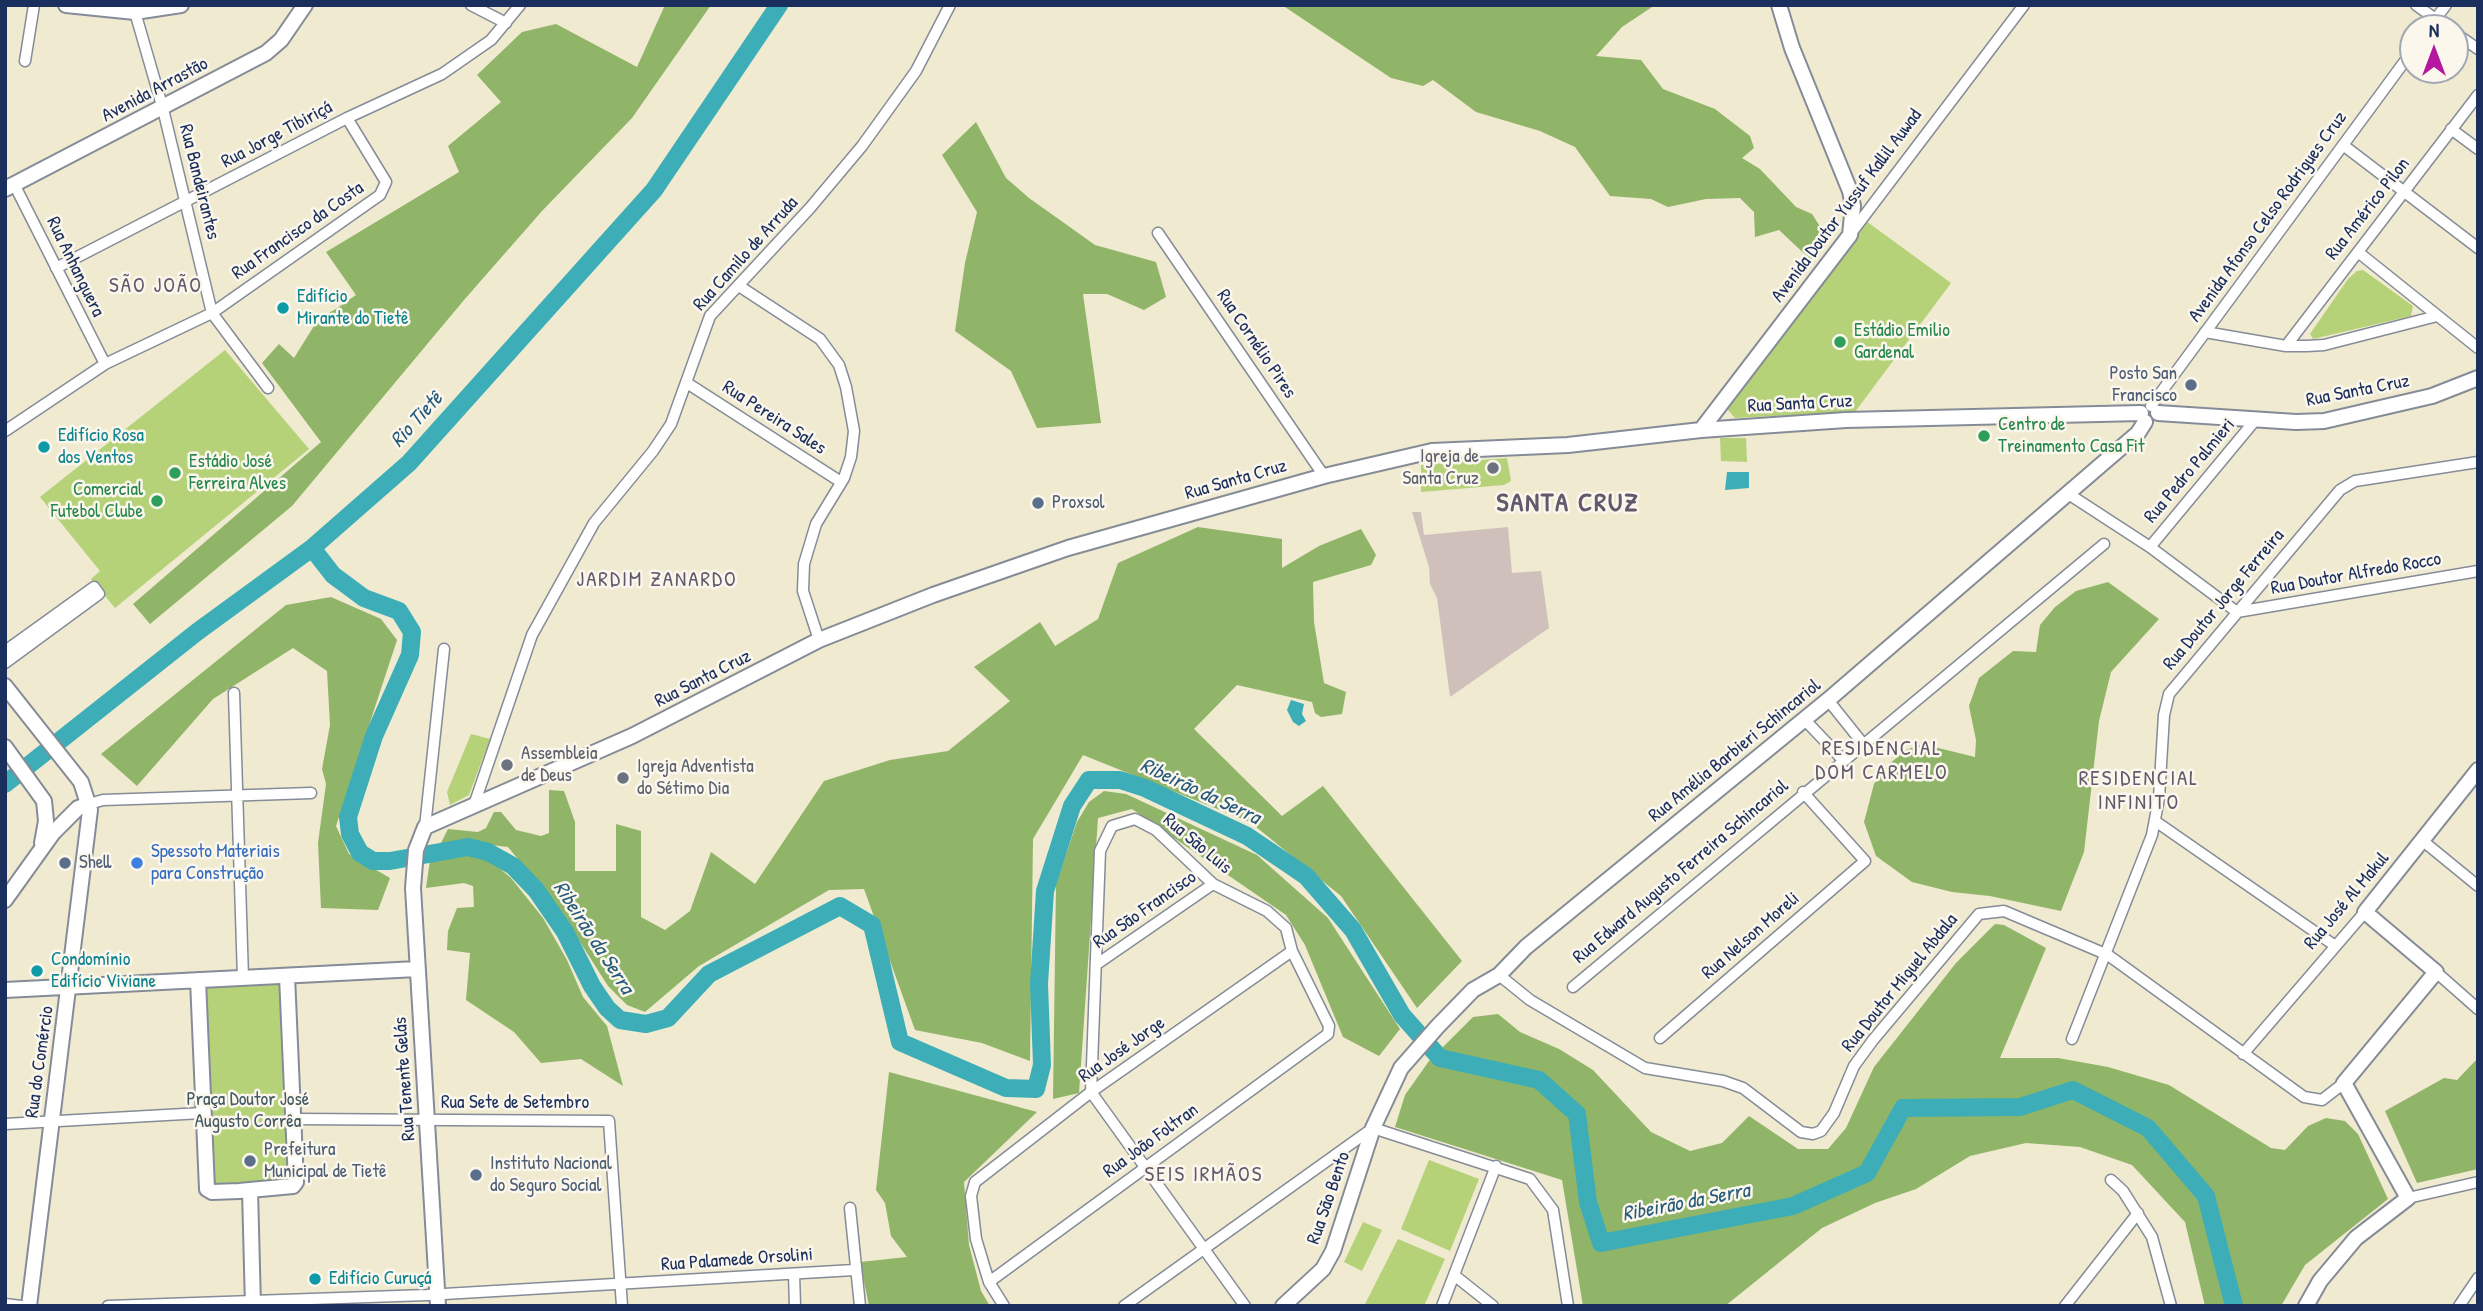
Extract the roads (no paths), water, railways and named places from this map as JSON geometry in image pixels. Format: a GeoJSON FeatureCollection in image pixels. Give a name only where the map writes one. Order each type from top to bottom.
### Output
{"type":"FeatureCollection","features":[{"type":"Feature","properties":{"kind":"street"},"geometry":{"type":"LineString","coordinates":[[24,61],[34,5]]}},
{"type":"Feature","properties":{"kind":"street"},"geometry":{"type":"LineString","coordinates":[[66,5],[135,12],[180,5]]}},
{"type":"Feature","properties":{"kind":"street","name":"Avenida Arrastão"},"geometry":{"type":"LineString","coordinates":[[10,187],[266,53],[281,40],[306,5]]}},
{"type":"Feature","properties":{"kind":"street"},"geometry":{"type":"LineString","coordinates":[[471,5],[506,23],[520,5]]}},
{"type":"Feature","properties":{"kind":"street","name":"Rua Camilo de Arruda"},"geometry":{"type":"LineString","coordinates":[[474,805],[532,635],[594,523],[653,451],[671,424],[705,327],[862,146],[916,71],[950,5]]}},
{"type":"Feature","properties":{"kind":"street"},"geometry":{"type":"LineString","coordinates":[[1779,5],[1792,48],[1850,191],[1853,206],[1850,235]]}},
{"type":"Feature","properties":{"kind":"street","name":"Avenida Doutor Yussuf Kallil Auwad"},"geometry":{"type":"LineString","coordinates":[[1701,430],[2024,5]]}},
{"type":"Feature","properties":{"kind":"street","name":"Rua Bandeirantes"},"geometry":{"type":"LineString","coordinates":[[135,12],[163,109],[212,313],[268,387]]}},
{"type":"Feature","properties":{"kind":"street","name":"Rua Jorge Tibiriçá"},"geometry":{"type":"LineString","coordinates":[[56,268],[187,203],[347,118],[442,74],[491,40],[506,23]]}},
{"type":"Feature","properties":{"kind":"street","name":"Avenida Afonso Celso Rodrigues Cruz"},"geometry":{"type":"LineString","coordinates":[[2149,413],[2205,332],[2399,69]]}},
{"type":"Feature","properties":{"kind":"street","name":"Rua Américo Pilon"},"geometry":{"type":"LineString","coordinates":[[2286,346],[2478,95]]}},
{"type":"Feature","properties":{"kind":"street","name":"Rua Francisco da Costa"},"geometry":{"type":"LineString","coordinates":[[8,429],[105,364],[212,313],[380,195],[386,182],[347,118]]}},
{"type":"Feature","properties":{"kind":"street"},"geometry":{"type":"LineString","coordinates":[[2451,129],[2478,149]]}},
{"type":"Feature","properties":{"kind":"street"},"geometry":{"type":"LineString","coordinates":[[2343,145],[2478,248]]}},
{"type":"Feature","properties":{"kind":"street","name":"Rua Anhanguera"},"geometry":{"type":"LineString","coordinates":[[10,187],[56,268],[105,364]]}},
{"type":"Feature","properties":{"kind":"street","name":"Rua Cornélio Pires"},"geometry":{"type":"LineString","coordinates":[[1158,233],[1324,476]]}},
{"type":"Feature","properties":{"kind":"street"},"geometry":{"type":"LineString","coordinates":[[2358,252],[2478,348]]}},
{"type":"Feature","properties":{"kind":"street"},"geometry":{"type":"LineString","coordinates":[[739,286],[820,339],[839,365],[854,431],[850,457],[841,482],[816,524],[804,564],[803,591],[819,640]]}},
{"type":"Feature","properties":{"kind":"street"},"geometry":{"type":"LineString","coordinates":[[2205,332],[2286,346],[2324,345],[2437,316]]}},
{"type":"Feature","properties":{"kind":"street","name":"Rua Santa Cruz"},"geometry":{"type":"LineString","coordinates":[[425,827],[632,736],[819,640],[1031,560],[1324,476],[1432,451],[1568,445],[1701,430],[1846,420],[2149,413],[2296,422],[2324,421],[2432,396],[2478,378]]}},
{"type":"Feature","properties":{"kind":"street","name":"Rua Pereira Sales"},"geometry":{"type":"LineString","coordinates":[[687,383],[841,482]]}},
{"type":"Feature","properties":{"kind":"street","name":"Rua Amélia Barbieri Schincariol"},"geometry":{"type":"LineString","coordinates":[[1373,1128],[1401,1068],[1473,990],[1499,975],[1526,947],[1828,700],[2138,433],[2149,413]]}},
{"type":"Feature","properties":{"kind":"street"},"geometry":{"type":"LineString","coordinates":[[5,416],[8,429]]}},
{"type":"Feature","properties":{"kind":"street","name":"Rua Pedro Palmieri"},"geometry":{"type":"LineString","coordinates":[[2150,547],[2257,418]]}},
{"type":"Feature","properties":{"kind":"street","name":"Rua Doutor Jorge Ferreira"},"geometry":{"type":"LineString","coordinates":[[2072,1039],[2108,955],[2155,821],[2164,715],[2169,694],[2340,489],[2355,481],[2478,462]]}},
{"type":"Feature","properties":{"kind":"street"},"geometry":{"type":"LineString","coordinates":[[2067,493],[2150,547],[2237,612]]}},
{"type":"Feature","properties":{"kind":"street","name":"Rua Edward Augusto Ferreira Schincariol"},"geometry":{"type":"LineString","coordinates":[[1573,987],[1803,792],[1864,745],[2104,544]]}},
{"type":"Feature","properties":{"kind":"street","name":"Rua Doutor Alfredo Rocco"},"geometry":{"type":"LineString","coordinates":[[2237,612],[2478,571]]}},
{"type":"Feature","properties":{"kind":"street"},"geometry":{"type":"LineString","coordinates":[[5,652],[94,587],[99,594],[5,663]]}},
{"type":"Feature","properties":{"kind":"street"},"geometry":{"type":"LineString","coordinates":[[425,827],[444,649]]}},
{"type":"Feature","properties":{"kind":"street","name":"Rua do Comércio"},"geometry":{"type":"LineString","coordinates":[[6,687],[81,782],[89,803],[70,987],[29,1306]]}},
{"type":"Feature","properties":{"kind":"street"},"geometry":{"type":"LineString","coordinates":[[234,693],[243,978]]}},
{"type":"Feature","properties":{"kind":"street"},"geometry":{"type":"LineString","coordinates":[[1828,700],[1864,745]]}},
{"type":"Feature","properties":{"kind":"street"},"geometry":{"type":"LineString","coordinates":[[1804,719],[1842,760]]}},
{"type":"Feature","properties":{"kind":"street"},"geometry":{"type":"LineString","coordinates":[[5,747],[37,788],[46,812],[41,848]]}},
{"type":"Feature","properties":{"kind":"street","name":"Rua José Al Makul"},"geometry":{"type":"LineString","coordinates":[[2243,1054],[2365,912],[2478,770]]}},
{"type":"Feature","properties":{"kind":"street","name":"Rua Nelson Moreli"},"geometry":{"type":"LineString","coordinates":[[1660,1038],[1865,860],[1803,792]]}},
{"type":"Feature","properties":{"kind":"street"},"geometry":{"type":"LineString","coordinates":[[5,900],[41,848],[69,815],[89,803],[311,793]]}},
{"type":"Feature","properties":{"kind":"street"},"geometry":{"type":"LineString","coordinates":[[69,815],[82,817],[88,826]]}},
{"type":"Feature","properties":{"kind":"street","name":"Rua São Luis"},"geometry":{"type":"LineString","coordinates":[[1091,1092],[1100,851],[1112,826],[1135,819],[1156,830],[1213,884],[1267,911],[1286,928],[1292,951],[1329,1026]]}},
{"type":"Feature","properties":{"kind":"street"},"geometry":{"type":"LineString","coordinates":[[2155,821],[2334,946]]}},
{"type":"Feature","properties":{"kind":"street","name":"Rua Tenente Gelás"},"geometry":{"type":"LineString","coordinates":[[425,827],[416,849],[413,868],[438,1300]]}},
{"type":"Feature","properties":{"kind":"street"},"geometry":{"type":"LineString","coordinates":[[2423,841],[2478,886]]}},
{"type":"Feature","properties":{"kind":"street","name":"Rua São Francisco"},"geometry":{"type":"LineString","coordinates":[[1097,964],[1213,884]]}},
{"type":"Feature","properties":{"kind":"street","name":"Rua Doutor Miguel Abdala"},"geometry":{"type":"LineString","coordinates":[[1499,975],[1530,1000],[1645,1068],[1723,1081],[1743,1088],[1801,1132],[1813,1134],[1821,1131],[1834,1113],[1854,1066],[1872,1040],[1979,914],[2004,911],[2108,955],[2304,1097],[2322,1100],[2344,1083]]}},
{"type":"Feature","properties":{"kind":"street"},"geometry":{"type":"LineString","coordinates":[[2365,912],[2478,1009]]}},
{"type":"Feature","properties":{"kind":"street","name":"Rua José Jorge"},"geometry":{"type":"LineString","coordinates":[[989,1282],[976,1239],[971,1196],[975,1182],[1091,1092],[1292,951]]}},
{"type":"Feature","properties":{"kind":"street"},"geometry":{"type":"LineString","coordinates":[[5,990],[417,969]]}},
{"type":"Feature","properties":{"kind":"street"},"geometry":{"type":"LineString","coordinates":[[2408,1198],[2344,1083],[2436,972]]}},
{"type":"Feature","properties":{"kind":"street"},"geometry":{"type":"LineString","coordinates":[[198,980],[207,1189],[212,1192],[293,1186],[296,1182],[288,976]]}},
{"type":"Feature","properties":{"kind":"street","name":"Rua João Foltran"},"geometry":{"type":"LineString","coordinates":[[989,1282],[1143,1167],[1322,1040],[1328,1034],[1329,1026]]}},
{"type":"Feature","properties":{"kind":"street"},"geometry":{"type":"LineString","coordinates":[[1091,1092],[1245,1306]]}},
{"type":"Feature","properties":{"kind":"street"},"geometry":{"type":"LineString","coordinates":[[5,1124],[202,1113]]}},
{"type":"Feature","properties":{"kind":"street","name":"Rua Sete de Setembro"},"geometry":{"type":"LineString","coordinates":[[295,1119],[609,1121],[621,1284]]}},
{"type":"Feature","properties":{"kind":"street"},"geometry":{"type":"LineString","coordinates":[[1124,1306],[1373,1128],[1530,1179],[1553,1210],[1568,1306]]}},
{"type":"Feature","properties":{"kind":"street","name":"Rua São Bento"},"geometry":{"type":"LineString","coordinates":[[1283,1306],[1323,1269],[1333,1251],[1373,1128]]}},
{"type":"Feature","properties":{"kind":"street"},"geometry":{"type":"LineString","coordinates":[[1443,1306],[1496,1166]]}},
{"type":"Feature","properties":{"kind":"street"},"geometry":{"type":"LineString","coordinates":[[2111,1180],[2138,1213],[2152,1237],[2171,1306]]}},
{"type":"Feature","properties":{"kind":"street"},"geometry":{"type":"LineString","coordinates":[[2306,1306],[2320,1281],[2356,1238],[2408,1198],[2478,1182]]}},
{"type":"Feature","properties":{"kind":"street"},"geometry":{"type":"LineString","coordinates":[[250,1190],[253,1304]]}},
{"type":"Feature","properties":{"kind":"street"},"geometry":{"type":"LineString","coordinates":[[850,1208],[854,1270],[860,1306]]}},
{"type":"Feature","properties":{"kind":"street"},"geometry":{"type":"LineString","coordinates":[[2065,1306],[2138,1213]]}},
{"type":"Feature","properties":{"kind":"street","name":"Rua Palamede Orsolini"},"geometry":{"type":"LineString","coordinates":[[108,1306],[438,1300],[621,1284],[854,1270]]}},
{"type":"Feature","properties":{"kind":"street"},"geometry":{"type":"LineString","coordinates":[[794,1274],[795,1306]]}},
{"type":"Feature","properties":{"kind":"street"},"geometry":{"type":"LineString","coordinates":[[1454,1275],[1493,1306]]}},
{"type":"Feature","properties":{"kind":"street"},"geometry":{"type":"LineString","coordinates":[[2459,1306],[2478,1278]]}},
{"type":"Feature","properties":{"kind":"street"},"geometry":{"type":"LineString","coordinates":[[989,1282],[1004,1306]]}},
{"type":"Feature","properties":{"kind":"street"},"geometry":{"type":"LineString","coordinates":[[621,1284],[622,1306]]}},
{"type":"Feature","properties":{"kind":"street"},"geometry":{"type":"LineString","coordinates":[[5,1304],[21,1306]]}},
{"type":"Feature","properties":{"kind":"water"},"geometry":{"type":"Polygon","coordinates":[[[1727,472],[1749,472],[1749,488],[1725,490],[1727,472]]]}},
{"type":"Feature","properties":{"kind":"water"},"geometry":{"type":"Polygon","coordinates":[[[1291,700],[1304,704],[1302,714],[1306,721],[1299,726],[1293,722],[1287,710],[1291,700]]]}},
{"type":"Feature","properties":{"kind":"waterway","name":"Rio Tietê"},"geometry":{"type":"LineString","coordinates":[[5,784],[197,632],[312,548],[409,463],[654,190],[779,5]]}},
{"type":"Feature","properties":{"kind":"waterway","name":"Ribeirão da Serra"},"geometry":{"type":"LineString","coordinates":[[312,548],[333,575],[364,598],[399,611],[412,632],[410,655],[374,736],[348,817],[350,834],[360,853],[373,861],[390,861],[468,847],[488,852],[513,866],[536,890],[565,932],[592,986],[607,1008],[620,1020],[646,1024],[668,1018],[709,974],[840,906],[872,925],[900,1042],[1006,1088],[1036,1089],[1042,1065],[1039,984],[1045,891],[1072,806],[1089,780],[1120,780],[1145,788],[1247,836],[1306,876],[1353,930],[1402,1015],[1440,1058],[1539,1080],[1577,1114],[1588,1202],[1601,1243],[1793,1206],[1867,1173],[1903,1108],[2020,1107],[2073,1090],[2148,1128],[2206,1196],[2234,1306]]}},
{"type":"Feature","properties":{"kind":"place","name":"Edifício Mirante do Tietê"},"geometry":{"type":"Point","coordinates":[283,308]}},
{"type":"Feature","properties":{"kind":"place","name":"Estádio Emilio Gardenal"},"geometry":{"type":"Point","coordinates":[1840,342]}},
{"type":"Feature","properties":{"kind":"place","name":"Posto San Francisco"},"geometry":{"type":"Point","coordinates":[2191,385]}},
{"type":"Feature","properties":{"kind":"place","name":"Centro de Treinamento Casa Fit"},"geometry":{"type":"Point","coordinates":[1984,436]}},
{"type":"Feature","properties":{"kind":"place","name":"Edifício Rosa dos Ventos"},"geometry":{"type":"Point","coordinates":[44,447]}},
{"type":"Feature","properties":{"kind":"place","name":"Igreja de Santa Cruz"},"geometry":{"type":"Point","coordinates":[1493,468]}},
{"type":"Feature","properties":{"kind":"place","name":"Estádio José Ferreira Alves"},"geometry":{"type":"Point","coordinates":[175,473]}},
{"type":"Feature","properties":{"kind":"place","name":"Comercial Futebol Clube"},"geometry":{"type":"Point","coordinates":[157,501]}},
{"type":"Feature","properties":{"kind":"place","name":"Proxsol"},"geometry":{"type":"Point","coordinates":[1038,503]}},
{"type":"Feature","properties":{"kind":"place","name":"Assembleia de Deus"},"geometry":{"type":"Point","coordinates":[507,765]}},
{"type":"Feature","properties":{"kind":"place","name":"Igreja Adventista do Sétimo Dia"},"geometry":{"type":"Point","coordinates":[623,778]}},
{"type":"Feature","properties":{"kind":"place","name":"Shell"},"geometry":{"type":"Point","coordinates":[65,863]}},
{"type":"Feature","properties":{"kind":"place","name":"Spessoto Materiais para Construção"},"geometry":{"type":"Point","coordinates":[137,863]}},
{"type":"Feature","properties":{"kind":"place","name":"Condomínio Edifício Viviane"},"geometry":{"type":"Point","coordinates":[37,971]}},
{"type":"Feature","properties":{"kind":"place","name":"Prefeitura Municipal de Tietê"},"geometry":{"type":"Point","coordinates":[250,1161]}},
{"type":"Feature","properties":{"kind":"place","name":"Instituto Nacional do Seguro Social"},"geometry":{"type":"Point","coordinates":[476,1175]}},
{"type":"Feature","properties":{"kind":"place","name":"Edifício Curuçá"},"geometry":{"type":"Point","coordinates":[315,1279]}},
{"type":"Feature","properties":{"kind":"district","name":"SÃO JOÃO"},"geometry":{"type":"Point","coordinates":[156,286]}},
{"type":"Feature","properties":{"kind":"district","name":"SANTA CRUZ"},"geometry":{"type":"Point","coordinates":[1568,504]}},
{"type":"Feature","properties":{"kind":"district","name":"JARDIM ZANARDO"},"geometry":{"type":"Point","coordinates":[657,580]}},
{"type":"Feature","properties":{"kind":"district","name":"RESIDENCIAL DOM CARMELO"},"geometry":{"type":"Point","coordinates":[1882,761]}},
{"type":"Feature","properties":{"kind":"district","name":"RESIDENCIAL INFINITO"},"geometry":{"type":"Point","coordinates":[2139,791]}},
{"type":"Feature","properties":{"kind":"district","name":"SEIS IRMÃOS"},"geometry":{"type":"Point","coordinates":[1204,1175]}},
{"type":"Feature","properties":{"kind":"park label","name":"Praça Doutor José Augusto Corrêa"},"geometry":{"type":"Point","coordinates":[248,1111]}}]}
